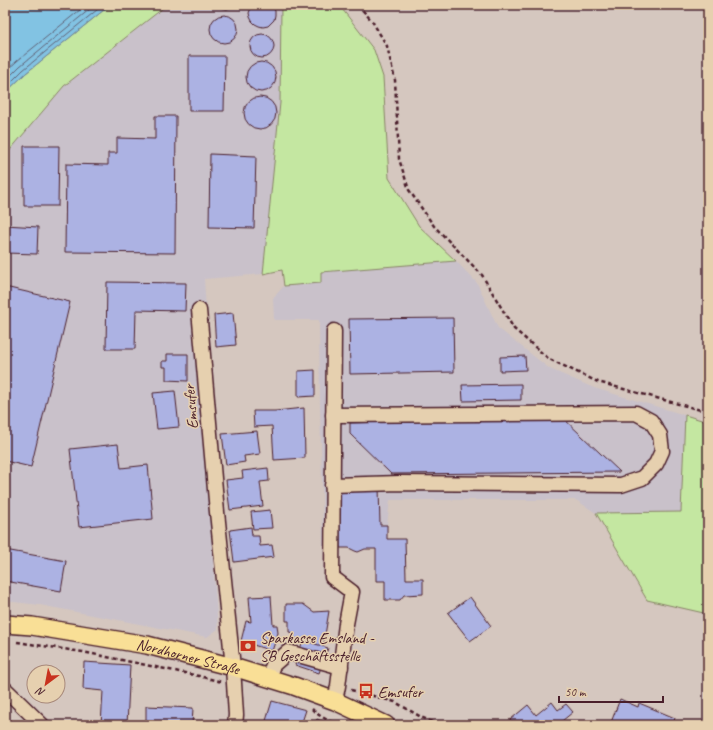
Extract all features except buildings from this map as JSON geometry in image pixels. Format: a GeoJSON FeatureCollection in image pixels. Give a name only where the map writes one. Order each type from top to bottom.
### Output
{"type":"FeatureCollection","features":[{"type":"Feature","properties":{"kind":"main road","name":"Nordhorner Straße"},"geometry":{"type":"LineString","coordinates":[[5,624],[32,626],[147,645],[233,667],[294,686],[335,701],[386,725]]}},
{"type":"Feature","properties":{"kind":"street","name":"Emsufer"},"geometry":{"type":"LineString","coordinates":[[199,310],[217,512],[233,667],[236,715],[235,725]]}},
{"type":"Feature","properties":{"kind":"street"},"geometry":{"type":"LineString","coordinates":[[334,331],[332,577],[352,592],[335,701]]}},
{"type":"Feature","properties":{"kind":"street"},"geometry":{"type":"LineString","coordinates":[[332,485],[400,483],[621,485],[642,478],[656,464],[662,451],[660,435],[651,421],[636,413],[333,415]]}},
{"type":"Feature","properties":{"kind":"street"},"geometry":{"type":"LineString","coordinates":[[268,678],[273,665],[288,652],[341,667]]}},
{"type":"Feature","properties":{"kind":"street"},"geometry":{"type":"LineString","coordinates":[[5,689],[42,725]]}},
{"type":"Feature","properties":{"kind":"path"},"geometry":{"type":"LineString","coordinates":[[358,5],[372,21],[387,46],[395,80],[399,159],[409,190],[434,226],[482,275],[514,329],[549,359],[598,382],[708,412]]}},
{"type":"Feature","properties":{"kind":"path"},"geometry":{"type":"LineString","coordinates":[[13,641],[83,652],[199,676]]}},
{"type":"Feature","properties":{"kind":"shaded area"},"geometry":{"type":"Polygon","coordinates":[[[167,5],[281,5],[280,103],[263,274],[204,279],[206,310],[191,311],[209,508],[218,629],[207,637],[40,605],[5,601],[5,156],[64,86],[167,5]]]}},
{"type":"Feature","properties":{"kind":"shaded area"},"geometry":{"type":"Polygon","coordinates":[[[456,261],[477,283],[498,328],[550,369],[594,388],[685,415],[681,512],[596,513],[576,500],[390,500],[387,539],[358,552],[349,548],[323,548],[319,320],[274,320],[273,298],[284,286],[321,283],[321,272],[456,261]]]}},
{"type":"Feature","properties":{"kind":"green space"},"geometry":{"type":"Polygon","coordinates":[[[110,5],[167,5],[64,86],[5,156],[5,93],[26,73],[110,5]]]}},
{"type":"Feature","properties":{"kind":"green space"},"geometry":{"type":"Polygon","coordinates":[[[281,5],[339,5],[374,50],[383,77],[389,178],[419,226],[456,261],[321,272],[321,283],[284,286],[282,270],[263,274],[280,103],[281,5]]]}},
{"type":"Feature","properties":{"kind":"green space"},"geometry":{"type":"Polygon","coordinates":[[[685,415],[708,422],[708,614],[647,600],[596,513],[681,512],[685,415]]]}},
{"type":"Feature","properties":{"kind":"water"},"geometry":{"type":"Polygon","coordinates":[[[5,5],[110,5],[26,73],[5,93],[5,5]]]}},
{"type":"Feature","properties":{"kind":"place","name":"Sparkasse Emsland - SB Geschäftsstelle"},"geometry":{"type":"Point","coordinates":[248,646]}},
{"type":"Feature","properties":{"kind":"place","name":"Emsufer"},"geometry":{"type":"Point","coordinates":[366,691]}}]}
